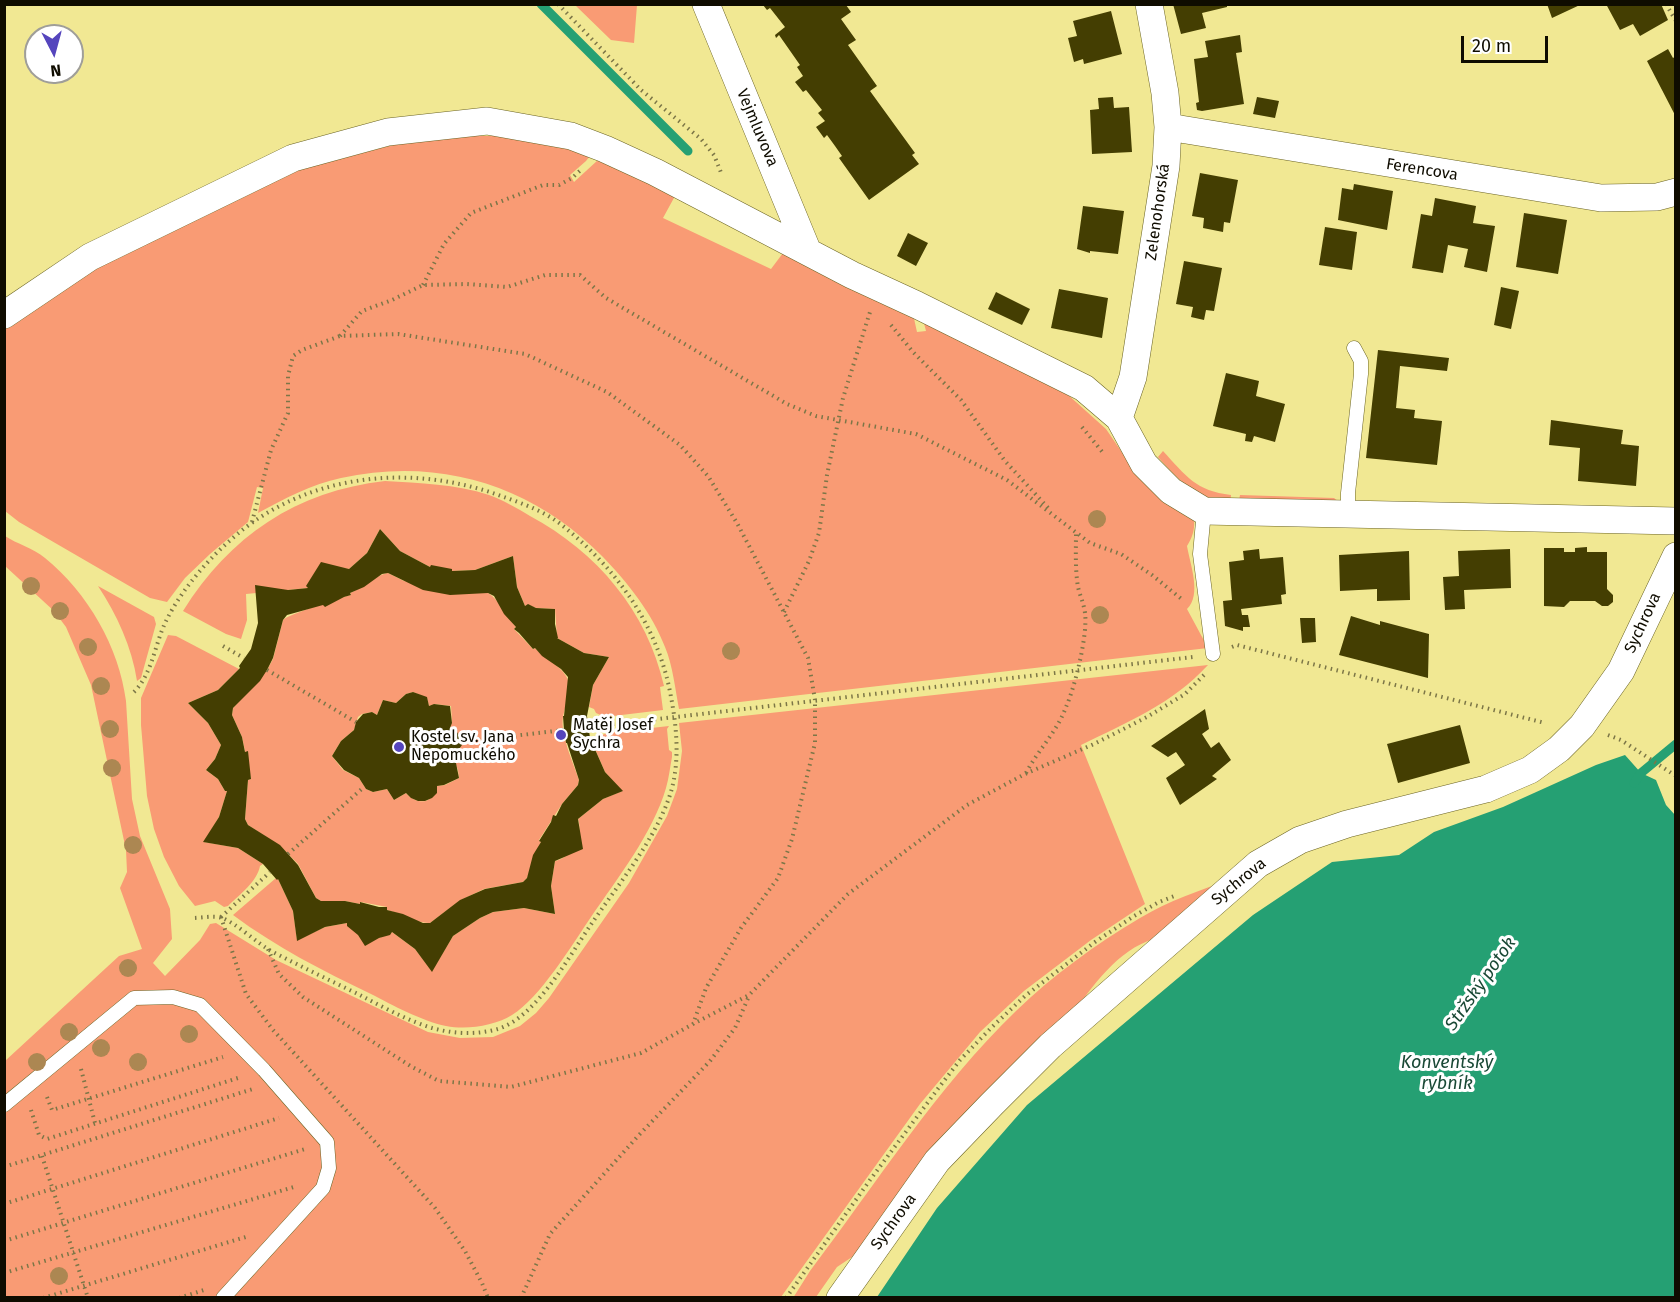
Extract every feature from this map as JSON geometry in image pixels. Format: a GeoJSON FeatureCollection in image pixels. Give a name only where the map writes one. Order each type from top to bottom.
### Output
{"type":"FeatureCollection","features":[{"type":"Feature","properties":{"kind":"street","name":"Vejmluvova"},"geometry":{"type":"LineString","coordinates":[[706,4],[808,252]]}},
{"type":"Feature","properties":{"kind":"street","name":"Zelenohorská"},"geometry":{"type":"LineString","coordinates":[[1119,418],[1133,377],[1166,166],[1168,127],[1149,4]]}},
{"type":"Feature","properties":{"kind":"street"},"geometry":{"type":"LineString","coordinates":[[4,315],[90,257],[294,158],[388,132],[487,121],[571,136],[605,149],[655,172],[852,275],[1083,388],[1119,418],[1143,464],[1171,491],[1204,511],[1676,521]]}},
{"type":"Feature","properties":{"kind":"street","name":"Ferencova"},"geometry":{"type":"LineString","coordinates":[[1168,127],[1601,198],[1657,197],[1676,192]]}},
{"type":"Feature","properties":{"kind":"street","name":"Sychrova"},"geometry":{"type":"LineString","coordinates":[[840,1298],[937,1161],[975,1121],[1050,1046],[1258,864],[1300,840],[1347,824],[1486,789],[1530,770],[1559,749],[1582,726],[1621,670],[1676,556]]}},
{"type":"Feature","properties":{"kind":"lane"},"geometry":{"type":"LineString","coordinates":[[1348,515],[1348,493],[1361,374],[1361,361],[1354,348]]}},
{"type":"Feature","properties":{"kind":"lane"},"geometry":{"type":"LineString","coordinates":[[1204,511],[1200,554],[1213,654]]}},
{"type":"Feature","properties":{"kind":"lane"},"geometry":{"type":"LineString","coordinates":[[4,1105],[135,998],[173,997],[200,1005],[246,1050],[327,1142],[329,1168],[323,1188],[223,1298]]}},
{"type":"Feature","properties":{"kind":"path"},"geometry":{"type":"LineString","coordinates":[[558,4],[641,90],[700,139],[714,155],[723,177]]}},
{"type":"Feature","properties":{"kind":"path"},"geometry":{"type":"LineString","coordinates":[[1666,4],[1676,21]]}},
{"type":"Feature","properties":{"kind":"path"},"geometry":{"type":"LineString","coordinates":[[423,285],[444,244],[471,213],[543,185],[559,185],[572,178],[605,149]]}},
{"type":"Feature","properties":{"kind":"path"},"geometry":{"type":"LineString","coordinates":[[340,336],[362,311],[423,285],[467,284],[507,287],[545,275],[580,275],[606,298],[787,404],[816,416],[916,434],[1007,480],[1090,543],[1121,554],[1152,575],[1188,605]]}},
{"type":"Feature","properties":{"kind":"path"},"geometry":{"type":"LineString","coordinates":[[784,612],[809,561],[819,533],[827,475],[847,380],[873,302],[852,275]]}},
{"type":"Feature","properties":{"kind":"path"},"geometry":{"type":"LineString","coordinates":[[887,319],[913,352],[961,400],[1005,461],[1056,517]]}},
{"type":"Feature","properties":{"kind":"path"},"geometry":{"type":"LineString","coordinates":[[251,523],[271,450],[288,413],[288,376],[293,356],[302,350],[340,336],[398,334],[525,354],[607,392],[680,445],[708,476],[737,523],[808,658],[815,700],[815,743],[792,839],[778,878],[741,928],[706,988],[693,1024]]}},
{"type":"Feature","properties":{"kind":"path"},"geometry":{"type":"LineString","coordinates":[[1082,426],[1118,471],[1130,470],[1143,464]]}},
{"type":"Feature","properties":{"kind":"path"},"geometry":{"type":"LineString","coordinates":[[134,692],[143,683],[168,618],[202,567],[251,523],[281,504],[336,484],[391,476],[442,480],[482,488],[527,506],[561,524],[630,594],[649,627],[662,660],[675,717],[676,759],[674,781],[665,806],[635,861],[558,973],[529,1009],[512,1022],[499,1029],[471,1034],[431,1028],[389,1010],[268,949],[221,917],[193,918]]}},
{"type":"Feature","properties":{"kind":"path"},"geometry":{"type":"LineString","coordinates":[[1025,774],[1060,721],[1067,705],[1085,631],[1085,614],[1078,586],[1076,532]]}},
{"type":"Feature","properties":{"kind":"path"},"geometry":{"type":"LineString","coordinates":[[1237,645],[1550,724],[1582,726]]}},
{"type":"Feature","properties":{"kind":"path"},"geometry":{"type":"LineString","coordinates":[[223,646],[244,658]]}},
{"type":"Feature","properties":{"kind":"path"},"geometry":{"type":"LineString","coordinates":[[268,949],[279,974],[303,997],[412,1067],[439,1081],[511,1088],[641,1053],[749,996],[848,894],[967,805],[1025,774],[1094,744],[1147,717],[1185,694],[1212,666],[1213,654],[589,727]]}},
{"type":"Feature","properties":{"kind":"path"},"geometry":{"type":"LineString","coordinates":[[267,670],[356,722]]}},
{"type":"Feature","properties":{"kind":"path"},"geometry":{"type":"LineString","coordinates":[[461,741],[564,730]]}},
{"type":"Feature","properties":{"kind":"path"},"geometry":{"type":"LineString","coordinates":[[1621,740],[1676,776]]}},
{"type":"Feature","properties":{"kind":"path"},"geometry":{"type":"LineString","coordinates":[[288,854],[364,787]]}},
{"type":"Feature","properties":{"kind":"path"},"geometry":{"type":"LineString","coordinates":[[221,917],[270,872]]}},
{"type":"Feature","properties":{"kind":"path"},"geometry":{"type":"LineString","coordinates":[[786,1298],[940,1086],[960,1060],[992,1027],[1025,996],[1095,942],[1159,902],[1181,894]]}},
{"type":"Feature","properties":{"kind":"path"},"geometry":{"type":"LineString","coordinates":[[221,917],[246,994],[273,1030],[435,1208],[465,1251],[488,1298]]}},
{"type":"Feature","properties":{"kind":"path"},"geometry":{"type":"LineString","coordinates":[[521,1298],[550,1234],[639,1135],[710,1061],[735,1028],[749,996]]}},
{"type":"Feature","properties":{"kind":"path"},"geometry":{"type":"LineString","coordinates":[[75,1047],[95,1123]]}},
{"type":"Feature","properties":{"kind":"path"},"geometry":{"type":"LineString","coordinates":[[39,1076],[52,1110],[246,1050]]}},
{"type":"Feature","properties":{"kind":"path"},"geometry":{"type":"LineString","coordinates":[[24,1089],[39,1135],[47,1139],[264,1070]]}},
{"type":"Feature","properties":{"kind":"path"},"geometry":{"type":"LineString","coordinates":[[4,1167],[275,1082]]}},
{"type":"Feature","properties":{"kind":"path"},"geometry":{"type":"LineString","coordinates":[[4,1204],[300,1112]]}},
{"type":"Feature","properties":{"kind":"path"},"geometry":{"type":"LineString","coordinates":[[4,1240],[327,1142]]}},
{"type":"Feature","properties":{"kind":"path"},"geometry":{"type":"LineString","coordinates":[[42,1156],[88,1298]]}},
{"type":"Feature","properties":{"kind":"path"},"geometry":{"type":"LineString","coordinates":[[4,1274],[326,1177]]}},
{"type":"Feature","properties":{"kind":"path"},"geometry":{"type":"LineString","coordinates":[[43,1298],[290,1224]]}},
{"type":"Feature","properties":{"kind":"shaded area"},"geometry":{"type":"Polygon","coordinates":[[[575,5],[637,5],[634,43],[611,40],[575,5]]]}},
{"type":"Feature","properties":{"kind":"shaded area"},"geometry":{"type":"Polygon","coordinates":[[[456,136],[524,136],[593,152],[570,175],[574,182],[598,160],[675,196],[663,218],[771,269],[783,253],[913,314],[917,332],[926,331],[923,319],[1066,393],[1106,429],[1130,464],[1165,502],[1194,520],[1193,534],[1187,546],[1194,579],[1194,596],[1187,609],[1208,648],[679,709],[670,662],[660,634],[646,610],[621,577],[576,532],[547,512],[516,495],[483,483],[449,475],[414,471],[378,472],[319,484],[258,513],[263,488],[257,487],[248,522],[185,578],[167,602],[150,598],[19,522],[5,511],[5,329],[52,292],[151,237],[279,175],[408,141],[456,136]]]}},
{"type":"Feature","properties":{"kind":"shaded area"},"geometry":{"type":"Polygon","coordinates":[[[1163,451],[1185,475],[1200,486],[1231,495],[1230,505],[1198,494],[1181,481],[1158,457],[1163,451]]]}},
{"type":"Feature","properties":{"kind":"shaded area"},"geometry":{"type":"Polygon","coordinates":[[[385,481],[451,486],[489,495],[525,513],[577,547],[616,586],[645,633],[664,686],[660,687],[663,710],[605,717],[589,707],[593,685],[609,657],[584,653],[557,638],[555,609],[525,606],[517,587],[513,556],[475,570],[452,571],[430,567],[400,551],[380,529],[367,553],[349,569],[334,567],[308,588],[246,594],[247,620],[241,639],[226,634],[183,611],[222,560],[268,522],[322,495],[353,486],[385,481]]]}},
{"type":"Feature","properties":{"kind":"shaded area"},"geometry":{"type":"Polygon","coordinates":[[[1240,495],[1334,498],[1339,502],[1238,505],[1240,495]]]}},
{"type":"Feature","properties":{"kind":"shaded area"},"geometry":{"type":"Polygon","coordinates":[[[5,536],[40,555],[61,572],[88,604],[109,641],[116,661],[126,701],[132,799],[140,836],[170,909],[172,939],[153,963],[165,976],[200,940],[210,924],[216,923],[276,960],[428,1032],[460,1038],[493,1037],[520,1026],[536,1013],[549,998],[629,883],[667,816],[677,789],[682,751],[679,723],[1208,665],[1180,691],[1149,711],[1081,745],[1145,904],[1091,940],[1024,991],[980,1032],[920,1104],[781,1297],[5,1297],[5,1061],[119,956],[142,949],[120,888],[127,872],[126,850],[91,685],[66,627],[54,611],[5,566],[5,536]]]}},
{"type":"Feature","properties":{"kind":"shaded area"},"geometry":{"type":"Polygon","coordinates":[[[388,573],[404,581],[488,593],[503,608],[516,627],[514,629],[533,649],[535,648],[563,672],[569,685],[563,717],[563,731],[579,780],[578,785],[562,804],[539,840],[541,842],[527,878],[523,882],[484,889],[461,900],[430,923],[420,922],[387,910],[387,907],[361,902],[360,904],[345,901],[321,901],[316,898],[298,864],[280,846],[248,825],[245,819],[248,780],[251,779],[242,737],[232,715],[233,708],[267,670],[273,659],[283,620],[304,610],[351,595],[350,593],[388,573]],[[413,692],[406,694],[396,703],[383,700],[377,715],[372,712],[358,717],[354,730],[341,741],[332,756],[343,770],[359,778],[366,789],[373,792],[387,789],[394,800],[406,793],[415,800],[429,800],[437,786],[459,778],[453,757],[460,746],[460,738],[450,728],[451,706],[435,704],[429,706],[427,698],[413,692]]]}},
{"type":"Feature","properties":{"kind":"shaded area"},"geometry":{"type":"Polygon","coordinates":[[[98,586],[154,617],[156,624],[141,678],[137,681],[123,632],[98,586]]]}},
{"type":"Feature","properties":{"kind":"shaded area"},"geometry":{"type":"Polygon","coordinates":[[[168,635],[176,636],[239,669],[218,690],[188,703],[208,723],[221,745],[215,759],[206,770],[218,779],[227,791],[219,817],[204,842],[238,848],[263,864],[247,888],[224,907],[215,901],[195,906],[179,886],[164,857],[154,829],[147,796],[141,698],[168,635]]]}},
{"type":"Feature","properties":{"kind":"shaded area"},"geometry":{"type":"Polygon","coordinates":[[[669,726],[667,729],[669,750],[672,752],[672,757],[668,780],[660,805],[643,839],[544,984],[523,1007],[505,1019],[463,1028],[427,1020],[398,1008],[300,958],[233,915],[276,878],[293,911],[297,940],[325,927],[347,923],[379,938],[392,932],[415,949],[432,971],[453,936],[480,918],[493,912],[524,908],[555,914],[551,886],[555,861],[566,856],[575,845],[579,832],[578,819],[603,799],[622,791],[605,772],[595,749],[600,745],[600,736],[607,733],[669,726]]]}},
{"type":"Feature","properties":{"kind":"shaded area"},"geometry":{"type":"Polygon","coordinates":[[[1232,879],[1154,939],[1141,944],[1117,960],[1097,981],[1071,1016],[858,1253],[837,1267],[816,1297],[793,1298],[810,1271],[908,1137],[960,1071],[1016,1011],[1059,973],[1124,928],[1173,901],[1232,879]]]}},
{"type":"Feature","properties":{"kind":"water","name":"Konventský rybník"},"geometry":{"type":"Polygon","coordinates":[[[1625,755],[1641,773],[1656,780],[1666,805],[1675,815],[1675,1297],[877,1297],[937,1208],[1027,1105],[1253,915],[1332,862],[1399,855],[1434,832],[1503,807],[1596,765],[1625,755]]]}},
{"type":"Feature","properties":{"kind":"building"},"geometry":{"type":"Polygon","coordinates":[[[1173,4],[1227,4],[1227,7],[1202,13],[1206,28],[1181,34],[1173,4]]]}},
{"type":"Feature","properties":{"kind":"building"},"geometry":{"type":"Polygon","coordinates":[[[1547,4],[1582,4],[1552,18],[1547,4]]]}},
{"type":"Feature","properties":{"kind":"building"},"geometry":{"type":"Polygon","coordinates":[[[1606,4],[1661,4],[1668,20],[1640,36],[1633,24],[1620,30],[1606,4]]]}},
{"type":"Feature","properties":{"kind":"building"},"geometry":{"type":"Polygon","coordinates":[[[763,5],[846,5],[851,12],[841,19],[856,40],[848,45],[877,86],[870,91],[915,153],[912,155],[919,164],[869,200],[839,158],[842,156],[835,146],[827,135],[824,138],[816,127],[825,121],[818,113],[822,110],[806,90],[803,92],[795,82],[803,76],[797,67],[800,65],[779,35],[776,38],[775,35],[785,27],[770,8],[767,10],[763,5]]]}},
{"type":"Feature","properties":{"kind":"building"},"geometry":{"type":"Polygon","coordinates":[[[1111,11],[1122,54],[1084,64],[1083,59],[1074,62],[1068,38],[1077,36],[1073,21],[1111,11]]]}},
{"type":"Feature","properties":{"kind":"building"},"geometry":{"type":"Polygon","coordinates":[[[1240,35],[1242,52],[1236,53],[1244,104],[1197,110],[1196,103],[1199,102],[1194,59],[1208,57],[1205,41],[1240,35]]]}},
{"type":"Feature","properties":{"kind":"building"},"geometry":{"type":"Polygon","coordinates":[[[1668,49],[1673,58],[1676,56],[1676,117],[1647,61],[1668,49]]]}},
{"type":"Feature","properties":{"kind":"building"},"geometry":{"type":"Polygon","coordinates":[[[1113,97],[1114,108],[1129,107],[1132,152],[1092,154],[1090,110],[1099,109],[1098,98],[1113,97]]]}},
{"type":"Feature","properties":{"kind":"building"},"geometry":{"type":"Polygon","coordinates":[[[1257,97],[1279,101],[1275,118],[1253,114],[1257,97]]]}},
{"type":"Feature","properties":{"kind":"building"},"geometry":{"type":"Polygon","coordinates":[[[1200,173],[1238,180],[1230,223],[1224,222],[1223,232],[1203,228],[1204,218],[1192,216],[1200,173]]]}},
{"type":"Feature","properties":{"kind":"building"},"geometry":{"type":"Polygon","coordinates":[[[1354,184],[1393,191],[1387,230],[1338,220],[1342,188],[1353,190],[1354,184]]]}},
{"type":"Feature","properties":{"kind":"building"},"geometry":{"type":"Polygon","coordinates":[[[1435,198],[1476,206],[1473,223],[1495,226],[1487,272],[1464,267],[1468,249],[1448,245],[1443,273],[1412,268],[1421,214],[1432,216],[1435,198]]]}},
{"type":"Feature","properties":{"kind":"building"},"geometry":{"type":"Polygon","coordinates":[[[1083,206],[1124,211],[1118,254],[1090,251],[1090,253],[1077,249],[1083,206]]]}},
{"type":"Feature","properties":{"kind":"building"},"geometry":{"type":"Polygon","coordinates":[[[1524,213],[1567,220],[1558,274],[1516,267],[1524,213]]]}},
{"type":"Feature","properties":{"kind":"building"},"geometry":{"type":"Polygon","coordinates":[[[1325,227],[1357,232],[1352,270],[1319,265],[1325,227]]]}},
{"type":"Feature","properties":{"kind":"building"},"geometry":{"type":"Polygon","coordinates":[[[908,233],[928,243],[916,266],[897,256],[908,233]]]}},
{"type":"Feature","properties":{"kind":"building"},"geometry":{"type":"Polygon","coordinates":[[[1184,261],[1222,268],[1214,311],[1206,310],[1204,320],[1191,317],[1193,307],[1176,304],[1184,261]]]}},
{"type":"Feature","properties":{"kind":"building"},"geometry":{"type":"Polygon","coordinates":[[[1501,287],[1519,291],[1511,329],[1494,325],[1501,287]]]}},
{"type":"Feature","properties":{"kind":"building"},"geometry":{"type":"Polygon","coordinates":[[[1059,289],[1108,298],[1102,338],[1051,328],[1059,289]]]}},
{"type":"Feature","properties":{"kind":"building"},"geometry":{"type":"Polygon","coordinates":[[[996,292],[1030,309],[1022,325],[988,309],[996,292]]]}},
{"type":"Feature","properties":{"kind":"building"},"geometry":{"type":"Polygon","coordinates":[[[1378,350],[1449,358],[1447,371],[1400,366],[1396,408],[1415,410],[1414,418],[1442,421],[1437,465],[1366,458],[1378,350]]]}},
{"type":"Feature","properties":{"kind":"building"},"geometry":{"type":"Polygon","coordinates":[[[1226,373],[1259,381],[1256,396],[1285,404],[1275,442],[1254,436],[1252,442],[1245,441],[1246,434],[1213,426],[1226,373]]]}},
{"type":"Feature","properties":{"kind":"building"},"geometry":{"type":"Polygon","coordinates":[[[1551,420],[1623,430],[1621,444],[1639,446],[1636,486],[1578,481],[1580,448],[1549,445],[1551,420]]]}},
{"type":"Feature","properties":{"kind":"building"},"geometry":{"type":"Polygon","coordinates":[[[380,529],[400,551],[430,567],[431,565],[452,569],[452,571],[475,570],[513,556],[517,587],[525,606],[528,604],[536,608],[555,609],[557,638],[584,653],[609,657],[593,685],[587,716],[590,738],[605,772],[623,791],[603,799],[578,819],[583,849],[555,861],[551,886],[555,914],[524,908],[493,912],[480,918],[453,936],[432,972],[415,949],[392,932],[365,946],[358,935],[347,926],[347,923],[325,927],[297,941],[293,911],[278,879],[263,864],[238,848],[203,842],[219,817],[227,791],[218,779],[206,770],[215,759],[221,745],[208,723],[188,703],[218,690],[240,668],[239,666],[251,649],[258,623],[255,585],[288,590],[308,588],[306,586],[321,562],[349,569],[367,553],[380,529]],[[388,573],[382,574],[364,587],[350,593],[351,595],[325,607],[323,605],[287,615],[283,620],[273,658],[267,670],[260,681],[233,708],[232,715],[242,737],[245,752],[248,751],[251,779],[248,780],[245,819],[248,825],[280,845],[298,865],[316,898],[321,901],[345,901],[360,904],[360,902],[387,907],[387,910],[423,923],[430,923],[460,900],[485,889],[523,882],[527,878],[533,855],[541,842],[539,841],[553,815],[556,816],[562,804],[578,785],[579,780],[566,743],[564,730],[563,716],[568,677],[535,648],[533,649],[514,629],[516,627],[504,614],[494,596],[488,593],[450,595],[423,590],[388,573]]]}},
{"type":"Feature","properties":{"kind":"building"},"geometry":{"type":"Polygon","coordinates":[[[1587,547],[1587,552],[1607,552],[1607,589],[1613,595],[1613,602],[1608,606],[1602,606],[1595,601],[1570,601],[1564,607],[1544,606],[1544,548],[1564,548],[1564,552],[1575,552],[1575,548],[1587,547]]]}},
{"type":"Feature","properties":{"kind":"building"},"geometry":{"type":"Polygon","coordinates":[[[1259,549],[1260,559],[1283,557],[1286,594],[1281,595],[1282,604],[1241,609],[1242,615],[1248,615],[1250,627],[1243,627],[1243,631],[1225,626],[1223,601],[1232,600],[1229,562],[1244,560],[1243,551],[1259,549]]]}},
{"type":"Feature","properties":{"kind":"building"},"geometry":{"type":"Polygon","coordinates":[[[1510,549],[1511,588],[1464,590],[1465,609],[1445,610],[1443,577],[1459,576],[1458,551],[1510,549]]]}},
{"type":"Feature","properties":{"kind":"building"},"geometry":{"type":"Polygon","coordinates":[[[1409,551],[1410,600],[1377,601],[1377,589],[1340,591],[1339,555],[1409,551]]]}},
{"type":"Feature","properties":{"kind":"building"},"geometry":{"type":"Polygon","coordinates":[[[1351,616],[1380,625],[1380,621],[1429,634],[1428,678],[1339,655],[1351,616]]]}},
{"type":"Feature","properties":{"kind":"building"},"geometry":{"type":"Polygon","coordinates":[[[1300,618],[1315,618],[1316,642],[1302,643],[1300,618]]]}},
{"type":"Feature","properties":{"kind":"building","name":"Kostel sv. Jana Nepomuckého"},"geometry":{"type":"Polygon","coordinates":[[[413,692],[427,697],[429,706],[434,704],[450,706],[452,723],[450,728],[457,732],[462,745],[453,757],[459,778],[437,786],[437,793],[425,801],[418,801],[406,793],[394,800],[387,789],[373,792],[366,789],[359,778],[344,770],[332,756],[341,741],[354,730],[356,722],[363,714],[372,712],[377,715],[383,700],[396,703],[406,694],[413,692]]]}},
{"type":"Feature","properties":{"kind":"building"},"geometry":{"type":"Polygon","coordinates":[[[1205,709],[1209,729],[1202,734],[1211,748],[1219,742],[1231,760],[1212,776],[1217,779],[1180,805],[1166,778],[1185,765],[1176,752],[1168,757],[1151,746],[1205,709]]]}},
{"type":"Feature","properties":{"kind":"building"},"geometry":{"type":"Polygon","coordinates":[[[1460,725],[1470,763],[1398,783],[1387,744],[1460,725]]]}},
{"type":"Feature","properties":{"kind":"waterway"},"geometry":{"type":"LineString","coordinates":[[541,4],[688,151]]}},
{"type":"Feature","properties":{"kind":"waterway","name":"Stržský potok"},"geometry":{"type":"LineString","coordinates":[[1634,783],[1641,773],[1676,744]]}},
{"type":"Feature","properties":{"kind":"place","name":"Matěj Josef Sychra"},"geometry":{"type":"Point","coordinates":[561,735]}},
{"type":"Feature","properties":{"kind":"place","name":"Kostel sv. Jana Nepomuckého"},"geometry":{"type":"Point","coordinates":[399,747]}}]}
